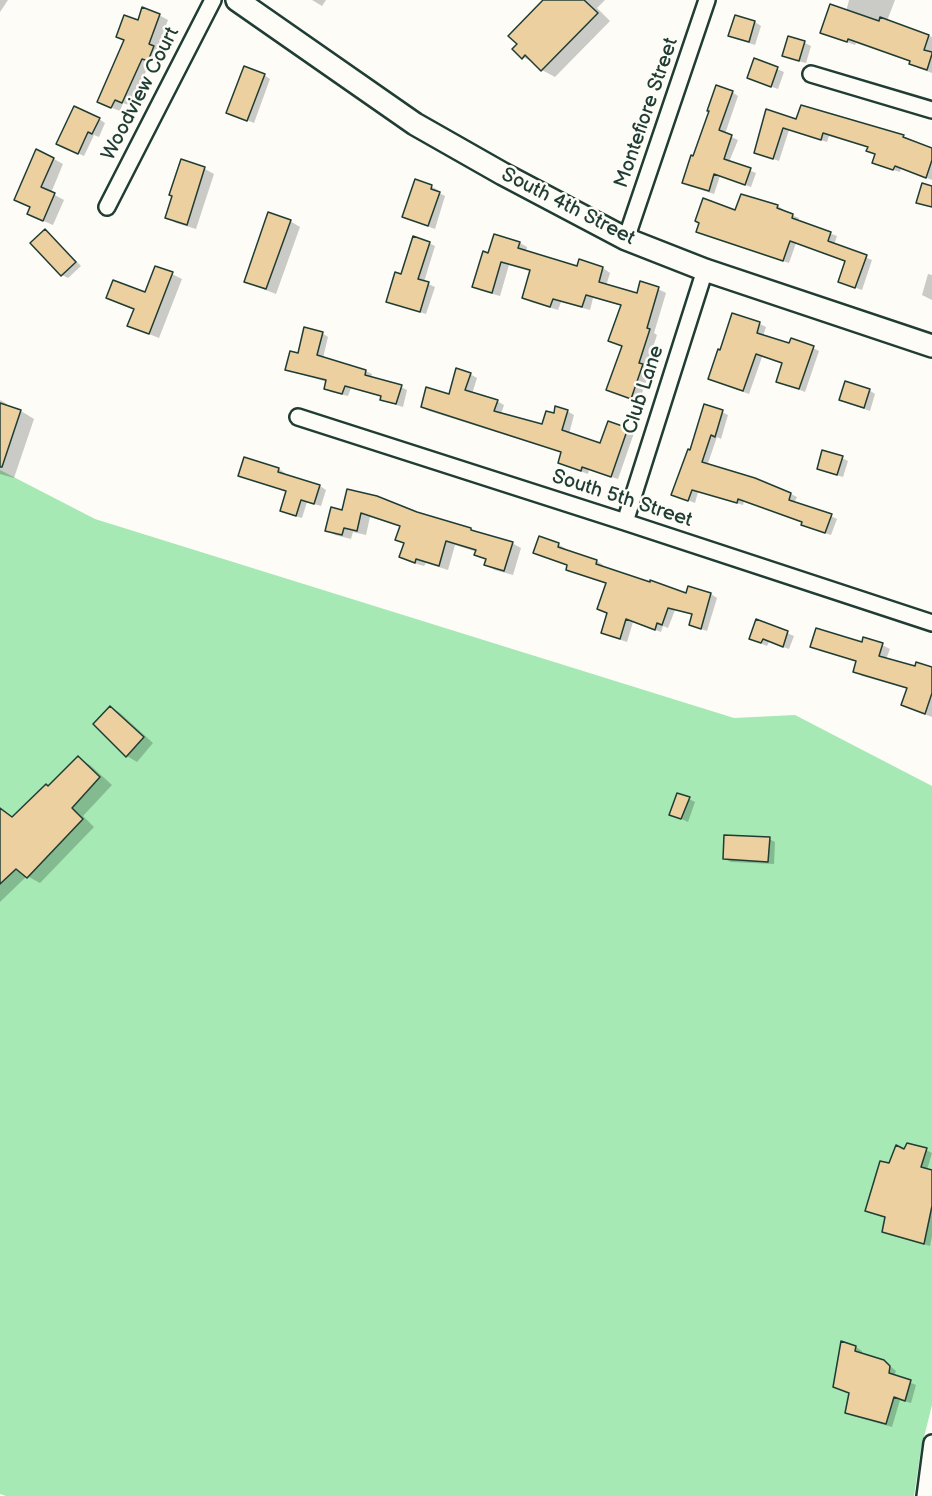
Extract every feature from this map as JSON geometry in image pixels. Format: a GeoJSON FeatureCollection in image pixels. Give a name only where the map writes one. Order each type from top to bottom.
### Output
{"type":"FeatureCollection","features":[{"type":"Feature","properties":{"kind":"main road","name":"South 4th Street"},"geometry":{"type":"LineString","coordinates":[[237,0],[415,124],[626,239],[705,270],[932,346]]}},
{"type":"Feature","properties":{"kind":"street","name":"Woodview Court"},"geometry":{"type":"LineString","coordinates":[[107,207],[213,0]]}},
{"type":"Feature","properties":{"kind":"street","name":"Montefiore Street"},"geometry":{"type":"LineString","coordinates":[[626,239],[707,0]]}},
{"type":"Feature","properties":{"kind":"street"},"geometry":{"type":"LineString","coordinates":[[811,74],[932,110]]}},
{"type":"Feature","properties":{"kind":"street","name":"Club Lane"},"geometry":{"type":"LineString","coordinates":[[625,522],[705,270]]}},
{"type":"Feature","properties":{"kind":"street","name":"South 5th Street"},"geometry":{"type":"LineString","coordinates":[[298,417],[932,623]]}},
{"type":"Feature","properties":{"kind":"street"},"geometry":{"type":"LineString","coordinates":[[925,1496],[932,1443]]}},
{"type":"Feature","properties":{"kind":"green space"},"geometry":{"type":"Polygon","coordinates":[[[0,470],[95,519],[734,718],[795,715],[932,786],[932,1405],[921,1449],[914,1496],[6,1496],[0,1494],[0,470]]]}},
{"type":"Feature","properties":{"kind":"building"},"geometry":{"type":"Polygon","coordinates":[[[543,0],[584,0],[598,13],[541,71],[525,55],[522,59],[512,49],[517,44],[508,36],[543,0]]]}},
{"type":"Feature","properties":{"kind":"building"},"geometry":{"type":"Polygon","coordinates":[[[830,4],[879,21],[880,17],[929,35],[924,50],[932,52],[927,70],[909,64],[910,61],[848,39],[847,42],[820,33],[830,4]]]}},
{"type":"Feature","properties":{"kind":"building"},"geometry":{"type":"Polygon","coordinates":[[[142,7],[160,14],[149,44],[154,46],[148,61],[142,59],[122,103],[115,100],[111,108],[97,102],[124,40],[116,37],[124,15],[138,20],[142,7]]]}},
{"type":"Feature","properties":{"kind":"building"},"geometry":{"type":"Polygon","coordinates":[[[735,15],[755,21],[749,42],[728,36],[735,15]]]}},
{"type":"Feature","properties":{"kind":"building"},"geometry":{"type":"Polygon","coordinates":[[[788,36],[805,41],[799,61],[782,56],[788,36]]]}},
{"type":"Feature","properties":{"kind":"building"},"geometry":{"type":"Polygon","coordinates":[[[754,58],[778,67],[771,87],[747,78],[754,58]]]}},
{"type":"Feature","properties":{"kind":"building"},"geometry":{"type":"Polygon","coordinates":[[[244,66],[265,74],[247,121],[226,113],[244,66]]]}},
{"type":"Feature","properties":{"kind":"building"},"geometry":{"type":"Polygon","coordinates":[[[716,85],[733,91],[719,130],[732,135],[724,159],[751,168],[745,185],[714,174],[709,191],[682,183],[709,111],[707,111],[716,85]]]}},
{"type":"Feature","properties":{"kind":"building"},"geometry":{"type":"Polygon","coordinates":[[[801,105],[904,135],[903,137],[932,148],[932,160],[926,178],[895,166],[893,170],[872,163],[875,154],[866,151],[868,147],[823,133],[821,140],[783,128],[773,159],[754,153],[766,109],[796,119],[801,105]]]}},
{"type":"Feature","properties":{"kind":"building"},"geometry":{"type":"Polygon","coordinates":[[[74,106],[100,118],[92,134],[88,132],[78,154],[56,144],[74,106]]]}},
{"type":"Feature","properties":{"kind":"building"},"geometry":{"type":"Polygon","coordinates":[[[36,149],[54,158],[41,187],[55,193],[43,221],[27,214],[30,207],[14,200],[36,149]]]}},
{"type":"Feature","properties":{"kind":"building"},"geometry":{"type":"Polygon","coordinates":[[[181,159],[205,167],[187,225],[165,218],[172,196],[169,195],[181,159]]]}},
{"type":"Feature","properties":{"kind":"building"},"geometry":{"type":"Polygon","coordinates":[[[415,179],[432,185],[431,189],[440,192],[428,226],[402,217],[415,179]]]}},
{"type":"Feature","properties":{"kind":"building"},"geometry":{"type":"Polygon","coordinates":[[[922,183],[932,186],[932,207],[916,203],[922,183]]]}},
{"type":"Feature","properties":{"kind":"building"},"geometry":{"type":"Polygon","coordinates":[[[741,194],[778,205],[777,208],[793,214],[792,218],[831,232],[828,241],[867,255],[855,288],[838,282],[845,261],[790,241],[783,261],[696,232],[699,223],[695,221],[703,198],[735,210],[741,194]]]}},
{"type":"Feature","properties":{"kind":"building"},"geometry":{"type":"Polygon","coordinates":[[[268,212],[291,220],[266,289],[244,282],[268,212]]]}},
{"type":"Feature","properties":{"kind":"building"},"geometry":{"type":"Polygon","coordinates":[[[45,229],[76,262],[61,276],[30,243],[45,229]]]}},
{"type":"Feature","properties":{"kind":"building"},"geometry":{"type":"Polygon","coordinates":[[[494,234],[520,242],[518,248],[577,266],[579,259],[603,267],[599,282],[637,293],[640,281],[659,287],[647,328],[650,329],[639,363],[643,364],[631,399],[606,390],[622,346],[608,341],[621,305],[586,295],[582,307],[553,299],[550,307],[522,298],[530,270],[501,262],[492,293],[472,287],[483,251],[488,253],[494,234]]]}},
{"type":"Feature","properties":{"kind":"building"},"geometry":{"type":"Polygon","coordinates":[[[413,236],[430,242],[418,279],[429,282],[420,312],[386,302],[395,272],[401,274],[413,236]]]}},
{"type":"Feature","properties":{"kind":"building"},"geometry":{"type":"Polygon","coordinates":[[[155,266],[173,272],[149,334],[127,326],[134,309],[106,298],[113,280],[145,292],[155,266]]]}},
{"type":"Feature","properties":{"kind":"building"},"geometry":{"type":"Polygon","coordinates":[[[732,313],[760,322],[757,333],[789,343],[791,338],[814,346],[799,389],[776,382],[782,363],[756,354],[743,391],[708,379],[732,313]]]}},
{"type":"Feature","properties":{"kind":"building"},"geometry":{"type":"Polygon","coordinates":[[[304,327],[323,332],[317,355],[366,370],[365,375],[402,385],[396,404],[380,400],[381,396],[345,386],[342,394],[324,389],[326,380],[285,370],[290,351],[298,353],[304,327]]]}},
{"type":"Feature","properties":{"kind":"building"},"geometry":{"type":"Polygon","coordinates":[[[456,368],[471,373],[465,390],[498,400],[494,411],[542,424],[546,411],[554,413],[555,406],[568,410],[562,430],[600,443],[608,421],[628,428],[611,477],[582,467],[581,471],[558,463],[561,452],[421,407],[426,387],[449,394],[456,368]]]}},
{"type":"Feature","properties":{"kind":"building"},"geometry":{"type":"Polygon","coordinates":[[[845,381],[870,389],[864,408],[839,400],[845,381]]]}},
{"type":"Feature","properties":{"kind":"building"},"geometry":{"type":"Polygon","coordinates":[[[0,403],[21,410],[2,467],[0,467],[0,403]]]}},
{"type":"Feature","properties":{"kind":"building"},"geometry":{"type":"Polygon","coordinates":[[[704,404],[723,410],[715,437],[711,435],[702,462],[755,478],[791,493],[789,500],[832,514],[825,533],[801,525],[802,522],[738,499],[737,503],[692,490],[688,501],[671,495],[688,449],[690,450],[704,404]]]}},
{"type":"Feature","properties":{"kind":"building"},"geometry":{"type":"Polygon","coordinates":[[[822,450],[843,456],[837,475],[817,469],[822,450]]]}},
{"type":"Feature","properties":{"kind":"building"},"geometry":{"type":"Polygon","coordinates":[[[244,457],[279,468],[278,472],[320,485],[314,504],[301,500],[296,516],[280,511],[286,491],[238,476],[244,457]]]}},
{"type":"Feature","properties":{"kind":"building"},"geometry":{"type":"Polygon","coordinates":[[[347,489],[377,496],[417,512],[513,542],[504,571],[484,565],[486,559],[474,555],[476,550],[446,541],[439,566],[416,559],[415,563],[399,557],[404,543],[395,540],[400,526],[361,513],[357,531],[344,528],[342,535],[325,531],[331,507],[342,510],[347,489]]]}},
{"type":"Feature","properties":{"kind":"building"},"geometry":{"type":"Polygon","coordinates":[[[539,536],[559,543],[558,547],[597,560],[596,564],[650,582],[650,580],[686,593],[688,586],[711,593],[701,629],[689,625],[692,614],[668,608],[662,625],[657,623],[655,630],[626,619],[620,639],[601,633],[607,613],[597,609],[606,583],[566,570],[567,565],[533,553],[539,536]]]}},
{"type":"Feature","properties":{"kind":"building"},"geometry":{"type":"Polygon","coordinates":[[[756,619],[788,631],[783,647],[763,639],[761,643],[749,639],[756,619]]]}},
{"type":"Feature","properties":{"kind":"building"},"geometry":{"type":"Polygon","coordinates":[[[816,628],[862,642],[863,637],[883,643],[879,656],[915,666],[916,662],[932,667],[932,693],[925,714],[901,705],[907,688],[853,672],[856,661],[810,647],[816,628]]]}},
{"type":"Feature","properties":{"kind":"building"},"geometry":{"type":"Polygon","coordinates":[[[110,706],[144,737],[126,757],[93,724],[110,706]]]}},
{"type":"Feature","properties":{"kind":"building"},"geometry":{"type":"Polygon","coordinates":[[[78,756],[100,777],[72,808],[83,819],[27,878],[16,869],[0,884],[0,808],[12,817],[78,756]]]}},
{"type":"Feature","properties":{"kind":"building"},"geometry":{"type":"Polygon","coordinates":[[[677,793],[690,797],[681,819],[669,815],[677,793]]]}},
{"type":"Feature","properties":{"kind":"building"},"geometry":{"type":"Polygon","coordinates":[[[724,835],[770,837],[768,862],[723,859],[724,835]]]}},
{"type":"Feature","properties":{"kind":"building"},"geometry":{"type":"Polygon","coordinates":[[[907,1143],[927,1148],[921,1167],[932,1170],[932,1206],[924,1244],[882,1232],[885,1217],[865,1211],[880,1161],[889,1163],[896,1145],[904,1149],[907,1143]]]}},
{"type":"Feature","properties":{"kind":"building"},"geometry":{"type":"Polygon","coordinates":[[[841,1341],[856,1346],[855,1351],[884,1360],[890,1366],[889,1373],[911,1380],[905,1401],[894,1397],[886,1424],[845,1413],[849,1393],[833,1387],[841,1341]]]}}]}
